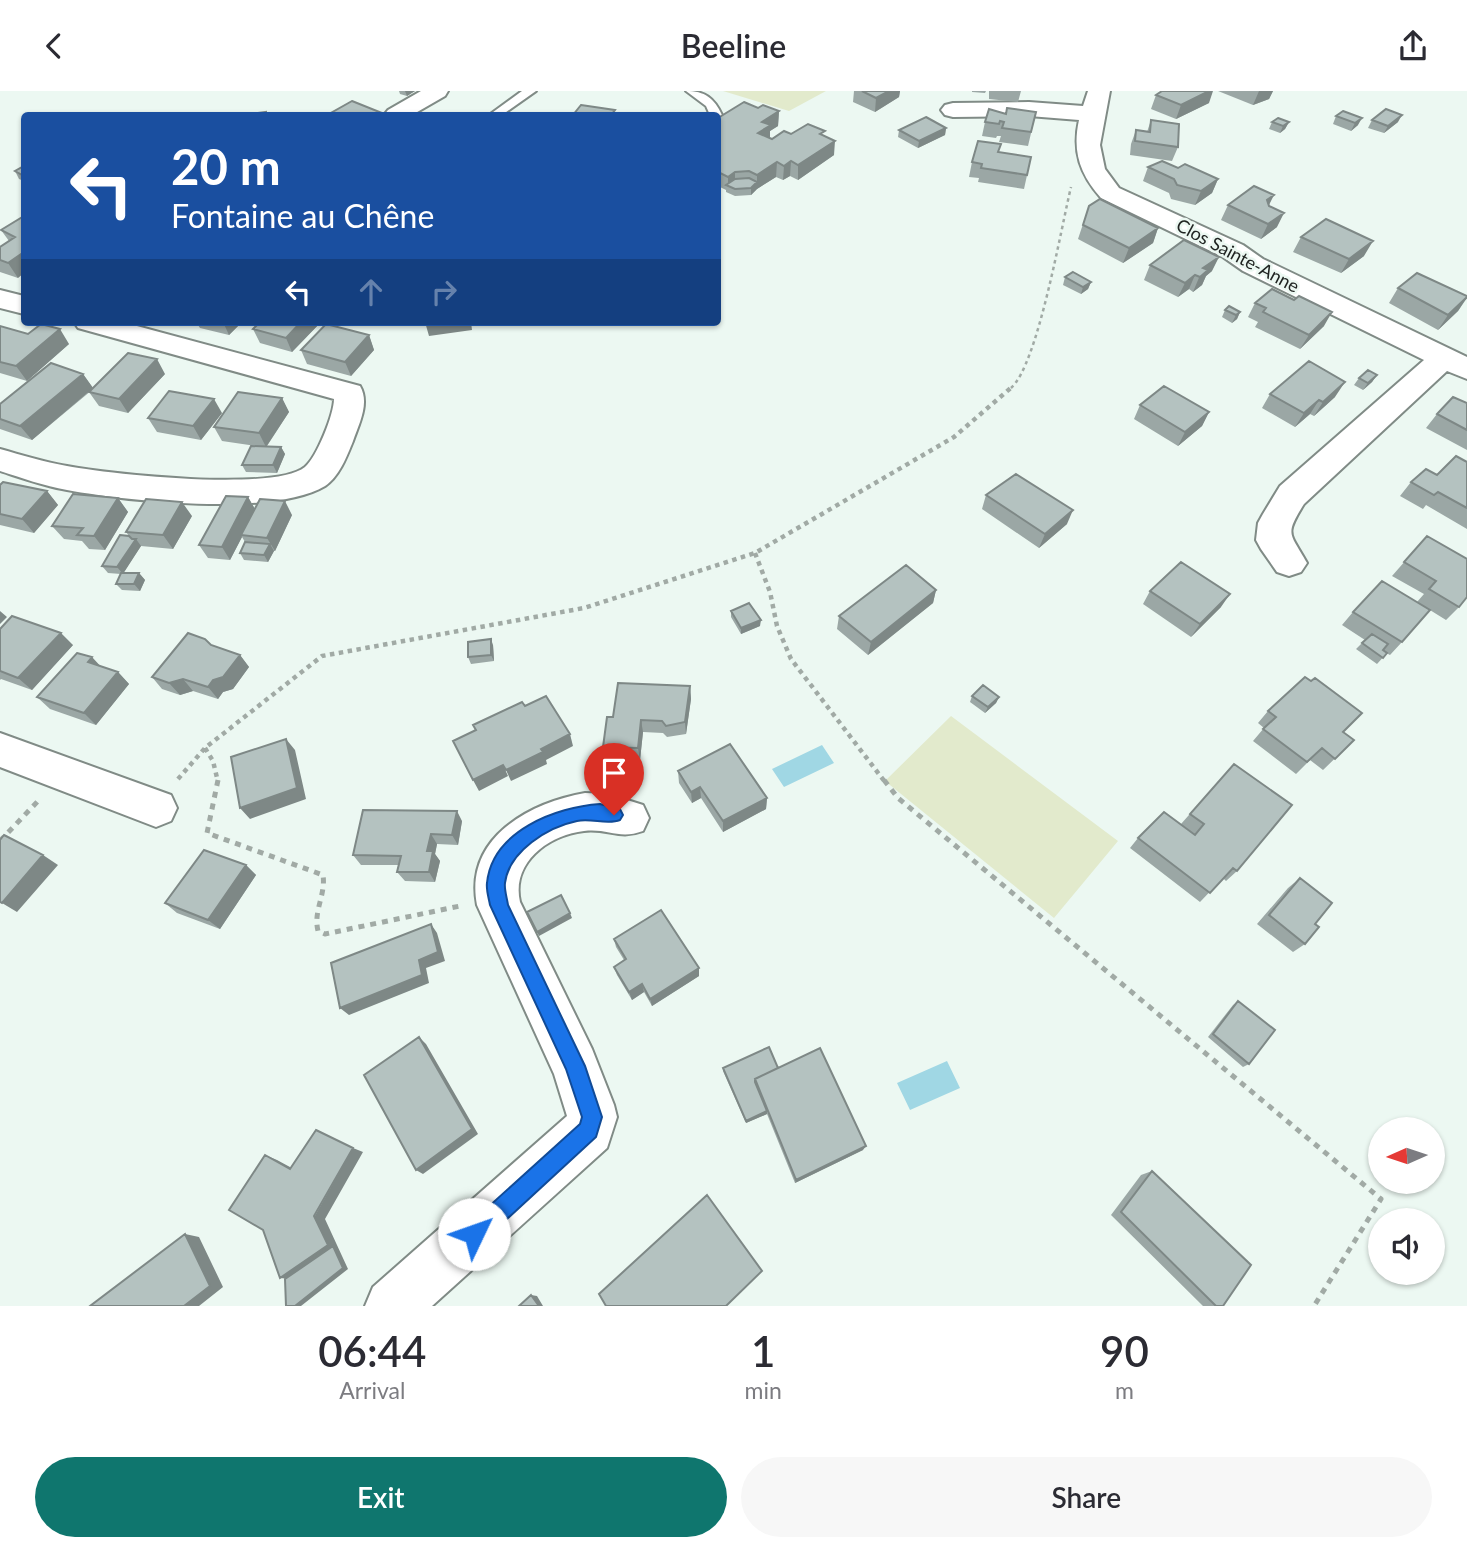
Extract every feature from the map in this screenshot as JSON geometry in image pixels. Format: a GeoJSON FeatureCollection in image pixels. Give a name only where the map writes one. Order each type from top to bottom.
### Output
{"type":"FeatureCollection","features":[{"type":"Feature","properties":{"kind":"street"},"geometry":{"type":"LineString","coordinates":[[401,112],[437,91]]}},
{"type":"Feature","properties":{"kind":"street"},"geometry":{"type":"LineString","coordinates":[[953,110],[1029,110],[1096,102],[1087,145],[1092,171]]}},
{"type":"Feature","properties":{"kind":"street","name":"Clos Sainte-Anne"},"geometry":{"type":"LineString","coordinates":[[1092,171],[1096,180],[1110,193],[1129,204],[1162,216],[1234,251],[1253,265],[1455,364],[1292,495],[1275,523],[1273,540],[1289,563]]}},
{"type":"Feature","properties":{"kind":"street"},"geometry":{"type":"LineString","coordinates":[[0,299],[21,304]]}},
{"type":"Feature","properties":{"kind":"street"},"geometry":{"type":"LineString","coordinates":[[0,460],[68,478],[149,488],[264,491],[295,488],[315,478],[326,464],[350,403],[349,393],[103,326]]}},
{"type":"Feature","properties":{"kind":"street"},"geometry":{"type":"LineString","coordinates":[[0,750],[64,773],[97,789],[156,808]]}},
{"type":"Feature","properties":{"kind":"street"},"geometry":{"type":"LineString","coordinates":[[392,1306],[589,1130],[592,1117],[575,1066],[499,905],[496,884],[501,865],[519,842],[532,831],[578,813],[600,812],[628,818]]}},
{"type":"Feature","properties":{"kind":"lane"},"geometry":{"type":"LineString","coordinates":[[499,112],[530,91]]}},
{"type":"Feature","properties":{"kind":"lane"},"geometry":{"type":"LineString","coordinates":[[692,91],[711,104],[715,112]]}},
{"type":"Feature","properties":{"kind":"path"},"geometry":{"type":"LineString","coordinates":[[156,808],[180,775],[205,748],[322,656],[584,608],[755,553],[954,437],[1017,381],[1033,347],[1073,181],[1092,171]]}},
{"type":"Feature","properties":{"kind":"path"},"geometry":{"type":"LineString","coordinates":[[755,553],[770,592],[777,626],[792,659],[898,798],[1381,1199],[1314,1306]]}},
{"type":"Feature","properties":{"kind":"path"},"geometry":{"type":"LineString","coordinates":[[205,748],[216,763],[218,784],[207,833],[323,875],[325,882],[314,923],[318,931],[325,934],[475,903],[499,905]]}},
{"type":"Feature","properties":{"kind":"path"},"geometry":{"type":"LineString","coordinates":[[0,841],[39,800]]}},
{"type":"Feature","properties":{"kind":"green space"},"geometry":{"type":"Polygon","coordinates":[[[723,91],[826,91],[789,111],[723,91]]]}},
{"type":"Feature","properties":{"kind":"green space"},"geometry":{"type":"Polygon","coordinates":[[[951,716],[1118,841],[1054,918],[885,781],[951,716]]]}},
{"type":"Feature","properties":{"kind":"water"},"geometry":{"type":"Polygon","coordinates":[[[822,745],[834,763],[784,787],[772,769],[822,745]]]}},
{"type":"Feature","properties":{"kind":"water"},"geometry":{"type":"Polygon","coordinates":[[[947,1061],[960,1088],[910,1110],[897,1083],[947,1061]]]}},
{"type":"Feature","properties":{"kind":"building"},"geometry":{"type":"Polygon","coordinates":[[[862,91],[889,91],[876,98],[862,91]]]}},
{"type":"Feature","properties":{"kind":"building"},"geometry":{"type":"Polygon","coordinates":[[[1162,91],[1209,91],[1181,105],[1156,95],[1162,91]]]}},
{"type":"Feature","properties":{"kind":"building"},"geometry":{"type":"Polygon","coordinates":[[[352,101],[380,112],[333,112],[352,101]]]}},
{"type":"Feature","properties":{"kind":"building"},"geometry":{"type":"Polygon","coordinates":[[[744,102],[758,108],[763,105],[779,111],[762,122],[771,125],[758,133],[772,139],[784,131],[791,134],[808,124],[825,131],[820,134],[835,141],[798,165],[791,161],[784,166],[777,162],[757,175],[749,171],[735,172],[728,177],[721,174],[721,116],[744,102]]]}},
{"type":"Feature","properties":{"kind":"building"},"geometry":{"type":"Polygon","coordinates":[[[581,105],[615,110],[613,112],[575,112],[581,105]]]}},
{"type":"Feature","properties":{"kind":"building"},"geometry":{"type":"Polygon","coordinates":[[[1007,108],[1036,112],[1031,132],[1002,128],[1004,122],[1000,121],[999,124],[985,122],[989,109],[1006,114],[1007,108]]]}},
{"type":"Feature","properties":{"kind":"building"},"geometry":{"type":"Polygon","coordinates":[[[1386,109],[1402,115],[1388,126],[1372,120],[1386,109]]]}},
{"type":"Feature","properties":{"kind":"building"},"geometry":{"type":"Polygon","coordinates":[[[1343,111],[1362,118],[1355,123],[1336,116],[1343,111]]]}},
{"type":"Feature","properties":{"kind":"building"},"geometry":{"type":"Polygon","coordinates":[[[926,117],[946,128],[919,141],[899,130],[926,117]]]}},
{"type":"Feature","properties":{"kind":"building"},"geometry":{"type":"Polygon","coordinates":[[[1278,118],[1289,122],[1283,126],[1272,122],[1278,118]]]}},
{"type":"Feature","properties":{"kind":"building"},"geometry":{"type":"Polygon","coordinates":[[[1151,120],[1179,124],[1178,147],[1135,141],[1136,130],[1150,132],[1151,120]]]}},
{"type":"Feature","properties":{"kind":"building"},"geometry":{"type":"Polygon","coordinates":[[[978,141],[1001,144],[998,152],[1031,157],[1027,175],[981,168],[982,164],[972,162],[978,141]]]}},
{"type":"Feature","properties":{"kind":"building"},"geometry":{"type":"Polygon","coordinates":[[[1162,161],[1178,168],[1185,164],[1218,179],[1201,191],[1177,185],[1174,179],[1148,167],[1162,161]]]}},
{"type":"Feature","properties":{"kind":"building"},"geometry":{"type":"Polygon","coordinates":[[[749,178],[757,182],[751,188],[735,189],[726,185],[735,179],[749,178]]]}},
{"type":"Feature","properties":{"kind":"building"},"geometry":{"type":"Polygon","coordinates":[[[1254,186],[1274,195],[1267,200],[1269,206],[1284,213],[1268,224],[1228,205],[1254,186]]]}},
{"type":"Feature","properties":{"kind":"building"},"geometry":{"type":"Polygon","coordinates":[[[1100,199],[1158,228],[1129,248],[1083,225],[1089,206],[1100,199]]]}},
{"type":"Feature","properties":{"kind":"building"},"geometry":{"type":"Polygon","coordinates":[[[21,218],[21,254],[8,263],[0,260],[0,247],[15,237],[1,230],[21,218]]]}},
{"type":"Feature","properties":{"kind":"building"},"geometry":{"type":"Polygon","coordinates":[[[1326,219],[1373,241],[1349,259],[1301,237],[1326,219]]]}},
{"type":"Feature","properties":{"kind":"building"},"geometry":{"type":"Polygon","coordinates":[[[1184,240],[1219,257],[1203,268],[1208,270],[1200,277],[1195,275],[1185,283],[1150,265],[1184,240]]]}},
{"type":"Feature","properties":{"kind":"building"},"geometry":{"type":"Polygon","coordinates":[[[1073,272],[1091,282],[1083,287],[1065,277],[1073,272]]]}},
{"type":"Feature","properties":{"kind":"building"},"geometry":{"type":"Polygon","coordinates":[[[1417,273],[1467,297],[1448,315],[1398,288],[1417,273]]]}},
{"type":"Feature","properties":{"kind":"building"},"geometry":{"type":"Polygon","coordinates":[[[1272,289],[1294,300],[1299,296],[1332,312],[1309,335],[1263,312],[1266,308],[1255,303],[1272,289]]]}},
{"type":"Feature","properties":{"kind":"building"},"geometry":{"type":"Polygon","coordinates":[[[1229,306],[1240,312],[1236,315],[1225,310],[1229,306]]]}},
{"type":"Feature","properties":{"kind":"building"},"geometry":{"type":"Polygon","coordinates":[[[0,326],[28,334],[38,326],[60,329],[16,366],[0,362],[0,326]]]}},
{"type":"Feature","properties":{"kind":"building"},"geometry":{"type":"Polygon","coordinates":[[[256,326],[297,326],[286,338],[253,329],[256,326]]]}},
{"type":"Feature","properties":{"kind":"building"},"geometry":{"type":"Polygon","coordinates":[[[324,326],[369,335],[345,362],[301,350],[324,326]]]}},
{"type":"Feature","properties":{"kind":"building"},"geometry":{"type":"Polygon","coordinates":[[[128,353],[157,359],[119,399],[89,392],[128,353]]]}},
{"type":"Feature","properties":{"kind":"building"},"geometry":{"type":"Polygon","coordinates":[[[1309,361],[1345,382],[1323,402],[1319,400],[1304,413],[1270,394],[1309,361]]]}},
{"type":"Feature","properties":{"kind":"building"},"geometry":{"type":"Polygon","coordinates":[[[51,363],[83,374],[20,426],[0,419],[0,404],[51,363]]]}},
{"type":"Feature","properties":{"kind":"building"},"geometry":{"type":"Polygon","coordinates":[[[1368,370],[1377,375],[1368,383],[1359,378],[1368,370]]]}},
{"type":"Feature","properties":{"kind":"building"},"geometry":{"type":"Polygon","coordinates":[[[1164,386],[1209,412],[1185,432],[1140,405],[1164,386]]]}},
{"type":"Feature","properties":{"kind":"building"},"geometry":{"type":"Polygon","coordinates":[[[169,391],[214,399],[193,426],[148,418],[169,391]]]}},
{"type":"Feature","properties":{"kind":"building"},"geometry":{"type":"Polygon","coordinates":[[[238,392],[282,398],[259,433],[214,427],[238,392]]]}},
{"type":"Feature","properties":{"kind":"building"},"geometry":{"type":"Polygon","coordinates":[[[1453,397],[1467,403],[1467,430],[1437,414],[1453,397]]]}},
{"type":"Feature","properties":{"kind":"building"},"geometry":{"type":"Polygon","coordinates":[[[251,446],[281,447],[273,465],[242,465],[251,446]]]}},
{"type":"Feature","properties":{"kind":"building"},"geometry":{"type":"Polygon","coordinates":[[[1456,456],[1467,462],[1467,508],[1438,492],[1434,495],[1411,482],[1426,469],[1437,475],[1456,456]]]}},
{"type":"Feature","properties":{"kind":"building"},"geometry":{"type":"Polygon","coordinates":[[[1016,474],[1073,510],[1045,534],[986,495],[1016,474]]]}},
{"type":"Feature","properties":{"kind":"building"},"geometry":{"type":"Polygon","coordinates":[[[3,482],[47,491],[22,519],[0,514],[0,485],[3,482]]]}},
{"type":"Feature","properties":{"kind":"building"},"geometry":{"type":"Polygon","coordinates":[[[73,494],[118,498],[94,536],[77,535],[83,528],[52,526],[73,494]]]}},
{"type":"Feature","properties":{"kind":"building"},"geometry":{"type":"Polygon","coordinates":[[[226,496],[248,497],[222,547],[199,545],[226,496]]]}},
{"type":"Feature","properties":{"kind":"building"},"geometry":{"type":"Polygon","coordinates":[[[146,499],[182,502],[163,535],[126,532],[146,499]]]}},
{"type":"Feature","properties":{"kind":"building"},"geometry":{"type":"Polygon","coordinates":[[[260,499],[285,501],[267,538],[241,535],[260,499]]]}},
{"type":"Feature","properties":{"kind":"building"},"geometry":{"type":"Polygon","coordinates":[[[120,535],[136,539],[117,567],[102,566],[120,535]]]}},
{"type":"Feature","properties":{"kind":"building"},"geometry":{"type":"Polygon","coordinates":[[[1427,536],[1467,559],[1467,597],[1459,607],[1429,589],[1436,581],[1404,562],[1427,536]]]}},
{"type":"Feature","properties":{"kind":"building"},"geometry":{"type":"Polygon","coordinates":[[[245,542],[270,544],[264,555],[240,553],[245,542]]]}},
{"type":"Feature","properties":{"kind":"building"},"geometry":{"type":"Polygon","coordinates":[[[1181,562],[1230,594],[1200,624],[1150,591],[1181,562]]]}},
{"type":"Feature","properties":{"kind":"building"},"geometry":{"type":"Polygon","coordinates":[[[906,565],[936,590],[871,642],[839,616],[906,565]]]}},
{"type":"Feature","properties":{"kind":"building"},"geometry":{"type":"Polygon","coordinates":[[[121,573],[139,573],[134,584],[116,584],[121,573]]]}},
{"type":"Feature","properties":{"kind":"building"},"geometry":{"type":"Polygon","coordinates":[[[1382,581],[1430,610],[1402,642],[1353,612],[1382,581]]]}},
{"type":"Feature","properties":{"kind":"building"},"geometry":{"type":"Polygon","coordinates":[[[749,603],[761,620],[741,628],[731,611],[749,603]]]}},
{"type":"Feature","properties":{"kind":"building"},"geometry":{"type":"Polygon","coordinates":[[[12,616],[61,633],[18,678],[0,671],[0,629],[12,616]]]}},
{"type":"Feature","properties":{"kind":"building"},"geometry":{"type":"Polygon","coordinates":[[[188,633],[240,655],[223,677],[213,680],[208,687],[183,679],[169,683],[152,677],[188,633]]]}},
{"type":"Feature","properties":{"kind":"building"},"geometry":{"type":"Polygon","coordinates":[[[1372,634],[1388,644],[1383,650],[1387,653],[1383,658],[1362,643],[1372,634]]]}},
{"type":"Feature","properties":{"kind":"building"},"geometry":{"type":"Polygon","coordinates":[[[491,639],[491,655],[468,657],[468,642],[491,639]]]}},
{"type":"Feature","properties":{"kind":"building"},"geometry":{"type":"Polygon","coordinates":[[[77,653],[92,657],[88,662],[118,672],[84,713],[37,697],[77,653]]]}},
{"type":"Feature","properties":{"kind":"building"},"geometry":{"type":"Polygon","coordinates":[[[1305,677],[1311,681],[1315,678],[1362,713],[1343,732],[1354,740],[1335,759],[1322,748],[1307,762],[1263,729],[1276,717],[1268,711],[1305,677]]]}},
{"type":"Feature","properties":{"kind":"building"},"geometry":{"type":"Polygon","coordinates":[[[618,683],[690,686],[685,722],[666,726],[662,721],[641,720],[638,748],[603,747],[607,717],[613,717],[618,683]]]}},
{"type":"Feature","properties":{"kind":"building"},"geometry":{"type":"Polygon","coordinates":[[[983,685],[999,697],[988,707],[972,696],[983,685]]]}},
{"type":"Feature","properties":{"kind":"building"},"geometry":{"type":"Polygon","coordinates":[[[546,696],[570,734],[541,749],[543,752],[506,770],[503,765],[473,780],[453,741],[476,730],[473,725],[522,702],[525,706],[546,696]]]}},
{"type":"Feature","properties":{"kind":"building"},"geometry":{"type":"Polygon","coordinates":[[[286,739],[297,788],[240,808],[231,757],[286,739]]]}},
{"type":"Feature","properties":{"kind":"building"},"geometry":{"type":"Polygon","coordinates":[[[730,744],[767,798],[723,821],[700,787],[691,792],[678,771],[730,744]]]}},
{"type":"Feature","properties":{"kind":"building"},"geometry":{"type":"Polygon","coordinates":[[[1234,764],[1292,805],[1237,871],[1233,868],[1210,893],[1138,838],[1164,812],[1195,835],[1204,824],[1190,814],[1234,764]]]}},
{"type":"Feature","properties":{"kind":"building"},"geometry":{"type":"Polygon","coordinates":[[[363,810],[457,811],[452,835],[431,834],[427,851],[433,851],[429,872],[397,872],[401,856],[353,855],[363,810]]]}},
{"type":"Feature","properties":{"kind":"building"},"geometry":{"type":"Polygon","coordinates":[[[4,835],[43,855],[2,903],[0,840],[4,835]]]}},
{"type":"Feature","properties":{"kind":"building"},"geometry":{"type":"Polygon","coordinates":[[[204,850],[246,865],[208,920],[165,903],[204,850]]]}},
{"type":"Feature","properties":{"kind":"building"},"geometry":{"type":"Polygon","coordinates":[[[1300,878],[1332,903],[1315,924],[1319,927],[1305,944],[1269,915],[1300,878]]]}},
{"type":"Feature","properties":{"kind":"building"},"geometry":{"type":"Polygon","coordinates":[[[561,895],[570,913],[537,932],[527,912],[561,895]]]}},
{"type":"Feature","properties":{"kind":"building"},"geometry":{"type":"Polygon","coordinates":[[[661,910],[699,968],[650,999],[642,984],[629,992],[614,967],[626,959],[614,939],[661,910]]]}},
{"type":"Feature","properties":{"kind":"building"},"geometry":{"type":"Polygon","coordinates":[[[431,924],[438,952],[419,960],[422,975],[340,1008],[331,963],[431,924]]]}},
{"type":"Feature","properties":{"kind":"building"},"geometry":{"type":"Polygon","coordinates":[[[1238,1001],[1275,1030],[1249,1064],[1213,1034],[1238,1001]]]}},
{"type":"Feature","properties":{"kind":"building"},"geometry":{"type":"Polygon","coordinates":[[[419,1037],[472,1129],[416,1170],[364,1075],[419,1037]]]}},
{"type":"Feature","properties":{"kind":"building"},"geometry":{"type":"Polygon","coordinates":[[[769,1047],[778,1068],[755,1079],[767,1111],[746,1121],[723,1068],[769,1047]]]}},
{"type":"Feature","properties":{"kind":"building"},"geometry":{"type":"Polygon","coordinates":[[[820,1048],[866,1146],[796,1180],[755,1079],[820,1048]]]}},
{"type":"Feature","properties":{"kind":"building"},"geometry":{"type":"Polygon","coordinates":[[[316,1130],[353,1148],[314,1216],[328,1245],[280,1278],[263,1230],[229,1210],[265,1155],[290,1169],[316,1130]]]}},
{"type":"Feature","properties":{"kind":"building"},"geometry":{"type":"Polygon","coordinates":[[[1152,1171],[1251,1265],[1223,1306],[1216,1306],[1121,1212],[1152,1171]]]}},
{"type":"Feature","properties":{"kind":"building"},"geometry":{"type":"Polygon","coordinates":[[[707,1195],[762,1271],[726,1306],[606,1306],[599,1294],[707,1195]]]}},
{"type":"Feature","properties":{"kind":"building"},"geometry":{"type":"Polygon","coordinates":[[[185,1234],[210,1286],[184,1306],[90,1306],[185,1234]]]}},
{"type":"Feature","properties":{"kind":"building"},"geometry":{"type":"Polygon","coordinates":[[[333,1246],[343,1268],[295,1306],[286,1306],[285,1279],[333,1246]]]}},
{"type":"Feature","properties":{"kind":"building"},"geometry":{"type":"Polygon","coordinates":[[[531,1295],[539,1306],[519,1306],[531,1295]]]}},
{"type":"Feature","properties":{"kind":"route"},"geometry":{"type":"LineString","coordinates":[[474,1234],[589,1130],[592,1117],[575,1066],[499,905],[496,884],[501,865],[519,842],[532,831],[550,823],[578,813],[600,812],[614,815]]}}]}
